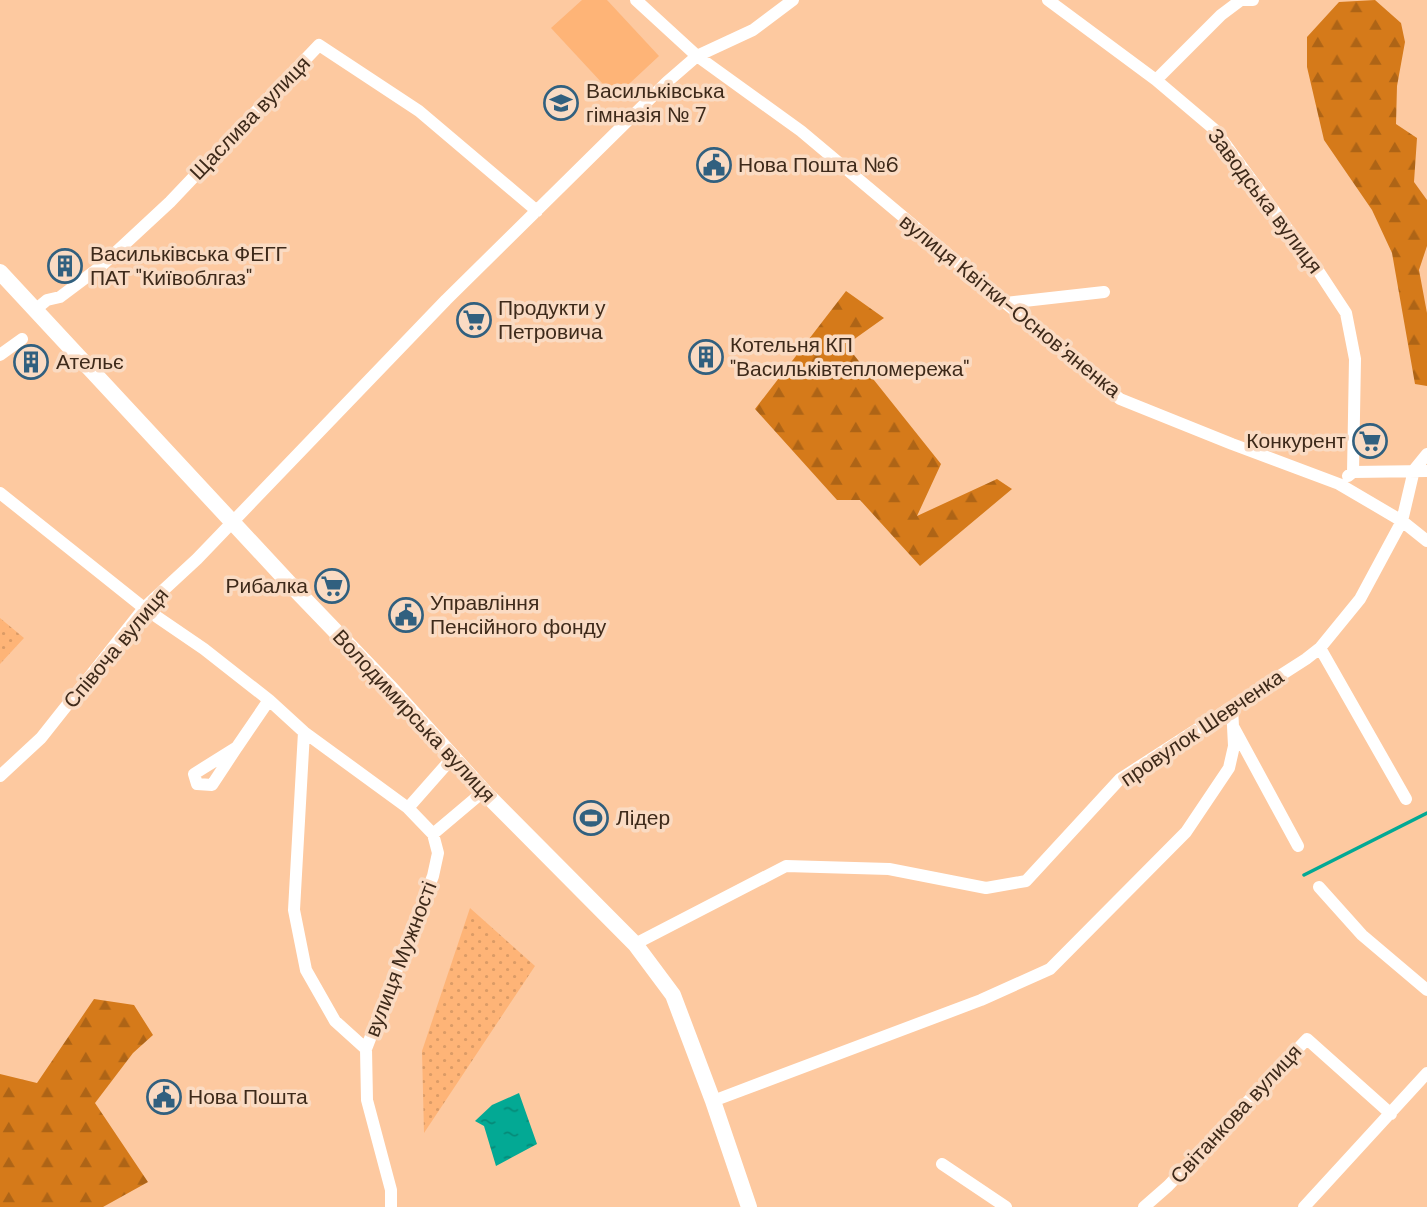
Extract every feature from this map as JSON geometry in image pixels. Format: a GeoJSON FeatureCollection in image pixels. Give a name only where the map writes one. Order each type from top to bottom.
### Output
{"type":"FeatureCollection","features":[{"type":"Feature","properties":{"kind":"main road","name":"Володимирська вулиця"},"geometry":{"type":"LineString","coordinates":[[0,272],[484,792],[635,944],[673,995],[749,1207]]}},
{"type":"Feature","properties":{"kind":"street","name":"вулиця Квітки-Основʼяненка"},"geometry":{"type":"LineString","coordinates":[[636,0],[697,56],[801,131],[1119,399],[1339,484],[1402,521],[1427,541]]}},
{"type":"Feature","properties":{"kind":"street"},"geometry":{"type":"LineString","coordinates":[[233,521],[446,300],[667,82],[697,56],[753,30],[793,0]]}},
{"type":"Feature","properties":{"kind":"street","name":"Заводська вулиця"},"geometry":{"type":"LineString","coordinates":[[1048,0],[1156,80],[1215,130],[1346,313],[1355,359],[1353,472]]}},
{"type":"Feature","properties":{"kind":"street"},"geometry":{"type":"LineString","coordinates":[[1156,80],[1221,15],[1241,0],[1253,0]]}},
{"type":"Feature","properties":{"kind":"street","name":"Щаслива вулиця"},"geometry":{"type":"LineString","coordinates":[[35,310],[47,299],[60,297],[120,248],[170,202],[319,46],[419,111],[537,211]]}},
{"type":"Feature","properties":{"kind":"street"},"geometry":{"type":"LineString","coordinates":[[1006,303],[1104,292]]}},
{"type":"Feature","properties":{"kind":"street"},"geometry":{"type":"LineString","coordinates":[[0,355],[22,339]]}},
{"type":"Feature","properties":{"kind":"street"},"geometry":{"type":"LineString","coordinates":[[1339,484],[1353,472],[1420,470],[1427,454]]}},
{"type":"Feature","properties":{"kind":"street","name":"провулок Шевченка"},"geometry":{"type":"LineString","coordinates":[[635,944],[786,866],[889,869],[986,888],[1026,881],[1121,779],[1320,648],[1360,599],[1402,521],[1420,470]]}},
{"type":"Feature","properties":{"kind":"street"},"geometry":{"type":"LineString","coordinates":[[0,494],[144,608],[204,649],[269,700],[304,732],[408,808],[433,834],[484,792]]}},
{"type":"Feature","properties":{"kind":"street","name":"Співоча вулиця"},"geometry":{"type":"LineString","coordinates":[[0,776],[41,738],[144,608],[233,521]]}},
{"type":"Feature","properties":{"kind":"street"},"geometry":{"type":"LineString","coordinates":[[1320,648],[1406,799]]}},
{"type":"Feature","properties":{"kind":"street"},"geometry":{"type":"LineString","coordinates":[[237,747],[269,700]]}},
{"type":"Feature","properties":{"kind":"street"},"geometry":{"type":"LineString","coordinates":[[713,1101],[981,1000],[1050,969],[1186,832],[1229,768],[1234,746],[1232,707]]}},
{"type":"Feature","properties":{"kind":"street","name":"провулок Шевченка"},"geometry":{"type":"LineString","coordinates":[[1233,725],[1298,846]]}},
{"type":"Feature","properties":{"kind":"street"},"geometry":{"type":"LineString","coordinates":[[304,732],[294,910],[296,922],[306,970],[335,1021],[366,1049]]}},
{"type":"Feature","properties":{"kind":"street"},"geometry":{"type":"LineString","coordinates":[[408,808],[453,757]]}},
{"type":"Feature","properties":{"kind":"street","name":"вулиця Мужності"},"geometry":{"type":"LineString","coordinates":[[391,1207],[391,1190],[367,1100],[366,1049],[433,876],[438,853],[433,834]]}},
{"type":"Feature","properties":{"kind":"street"},"geometry":{"type":"LineString","coordinates":[[1319,887],[1362,935],[1427,990]]}},
{"type":"Feature","properties":{"kind":"street","name":"Світанкова вулиця"},"geometry":{"type":"LineString","coordinates":[[1144,1207],[1168,1186],[1307,1039],[1391,1114]]}},
{"type":"Feature","properties":{"kind":"street"},"geometry":{"type":"LineString","coordinates":[[1304,1207],[1427,1073]]}},
{"type":"Feature","properties":{"kind":"street"},"geometry":{"type":"LineString","coordinates":[[942,1164],[1006,1207]]}},
{"type":"Feature","properties":{"kind":"shaded area"},"geometry":{"type":"Polygon","coordinates":[[[582,0],[607,0],[659,56],[615,97],[551,28],[582,0]]]}},
{"type":"Feature","properties":{"kind":"shaded area"},"geometry":{"type":"Polygon","coordinates":[[[0,618],[24,638],[0,664],[0,618]]]}},
{"type":"Feature","properties":{"kind":"shaded area"},"geometry":{"type":"Polygon","coordinates":[[[470,908],[535,966],[424,1133],[422,1051],[470,908]]]}},
{"type":"Feature","properties":{"kind":"green space"},"geometry":{"type":"Polygon","coordinates":[[[1375,0],[1401,23],[1405,42],[1397,86],[1396,124],[1417,138],[1414,182],[1427,200],[1427,246],[1419,270],[1427,313],[1427,386],[1415,384],[1392,253],[1372,210],[1324,140],[1307,67],[1307,37],[1339,2],[1375,0]]]}},
{"type":"Feature","properties":{"kind":"green space"},"geometry":{"type":"Polygon","coordinates":[[[846,291],[884,318],[846,345],[941,464],[917,516],[997,479],[1012,489],[920,566],[860,500],[837,500],[755,409],[846,291]]]}},
{"type":"Feature","properties":{"kind":"green space"},"geometry":{"type":"Polygon","coordinates":[[[94,999],[134,1005],[153,1035],[133,1053],[95,1103],[148,1182],[103,1207],[0,1207],[0,1074],[37,1083],[94,999]]]}},
{"type":"Feature","properties":{"kind":"water"},"geometry":{"type":"Polygon","coordinates":[[[519,1093],[537,1144],[496,1166],[484,1126],[475,1121],[492,1105],[519,1093]]]}},
{"type":"Feature","properties":{"kind":"waterway"},"geometry":{"type":"LineString","coordinates":[[1304,875],[1427,813]]}},
{"type":"Feature","properties":{"kind":"place","name":"Васильківська гімназія № 7"},"geometry":{"type":"Point","coordinates":[561,103]}},
{"type":"Feature","properties":{"kind":"place","name":"Нова Пошта №6"},"geometry":{"type":"Point","coordinates":[714,165]}},
{"type":"Feature","properties":{"kind":"place","name":"Васильківська ФЕГГ ПАТ \"Київоблгаз\""},"geometry":{"type":"Point","coordinates":[65,266]}},
{"type":"Feature","properties":{"kind":"place","name":"Продукти у Петровича"},"geometry":{"type":"Point","coordinates":[474,320]}},
{"type":"Feature","properties":{"kind":"place","name":"Котельня КП \"Васильківтепломережа\""},"geometry":{"type":"Point","coordinates":[706,357]}},
{"type":"Feature","properties":{"kind":"place","name":"Ательє"},"geometry":{"type":"Point","coordinates":[31,362]}},
{"type":"Feature","properties":{"kind":"place","name":"Конкурент"},"geometry":{"type":"Point","coordinates":[1370,441]}},
{"type":"Feature","properties":{"kind":"place","name":"Рибалка"},"geometry":{"type":"Point","coordinates":[332,586]}},
{"type":"Feature","properties":{"kind":"place","name":"Управління Пенсійного фонду"},"geometry":{"type":"Point","coordinates":[406,615]}},
{"type":"Feature","properties":{"kind":"place","name":"Лідер"},"geometry":{"type":"Point","coordinates":[591,818]}},
{"type":"Feature","properties":{"kind":"place","name":"Нова Пошта"},"geometry":{"type":"Point","coordinates":[164,1097]}}]}
